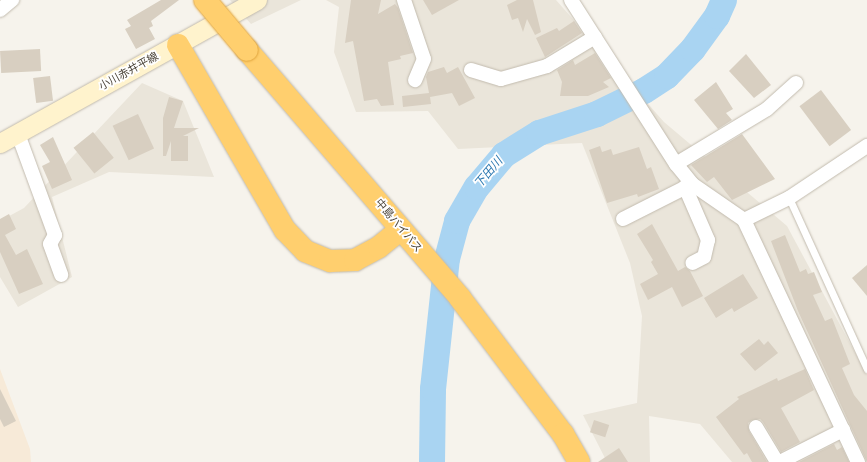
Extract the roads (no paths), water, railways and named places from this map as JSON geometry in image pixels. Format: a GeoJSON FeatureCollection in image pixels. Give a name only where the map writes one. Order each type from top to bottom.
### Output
{"type":"FeatureCollection","features":[{"type":"Feature","properties":{"kind":"highway","name":"中島バイパス"},"geometry":{"type":"LineString","coordinates":[[205,0],[460,298],[563,434],[578,462]]}},
{"type":"Feature","properties":{"kind":"highway"},"geometry":{"type":"LineString","coordinates":[[178,45],[285,230],[306,251],[330,261],[355,260],[379,247],[401,229]]}},
{"type":"Feature","properties":{"kind":"main road","name":"小川赤井平線"},"geometry":{"type":"LineString","coordinates":[[0,143],[257,0]]}},
{"type":"Feature","properties":{"kind":"street"},"geometry":{"type":"LineString","coordinates":[[0,10],[12,0]]}},
{"type":"Feature","properties":{"kind":"street"},"geometry":{"type":"LineString","coordinates":[[404,0],[424,59],[415,80]]}},
{"type":"Feature","properties":{"kind":"street"},"geometry":{"type":"LineString","coordinates":[[574,1],[595,37],[676,164],[688,186],[708,240],[704,257],[692,263]]}},
{"type":"Feature","properties":{"kind":"street"},"geometry":{"type":"LineString","coordinates":[[471,70],[501,80],[547,66],[595,37]]}},
{"type":"Feature","properties":{"kind":"street"},"geometry":{"type":"LineString","coordinates":[[676,164],[767,109],[796,84]]}},
{"type":"Feature","properties":{"kind":"street"},"geometry":{"type":"LineString","coordinates":[[18,134],[56,235],[50,244],[61,275]]}},
{"type":"Feature","properties":{"kind":"street"},"geometry":{"type":"LineString","coordinates":[[744,220],[789,198],[867,146]]}},
{"type":"Feature","properties":{"kind":"street"},"geometry":{"type":"LineString","coordinates":[[623,219],[688,186]]}},
{"type":"Feature","properties":{"kind":"street"},"geometry":{"type":"LineString","coordinates":[[688,186],[744,220],[858,462]]}},
{"type":"Feature","properties":{"kind":"street"},"geometry":{"type":"LineString","coordinates":[[756,427],[779,462],[843,430]]}},
{"type":"Feature","properties":{"kind":"lane"},"geometry":{"type":"LineString","coordinates":[[789,198],[867,369]]}},
{"type":"Feature","properties":{"kind":"waterway","name":"下田川"},"geometry":{"type":"LineString","coordinates":[[432,462],[433,389],[447,259],[457,221],[477,187],[504,155],[539,133],[597,114],[644,91],[667,76],[693,49],[717,16],[724,0]]}}]}
